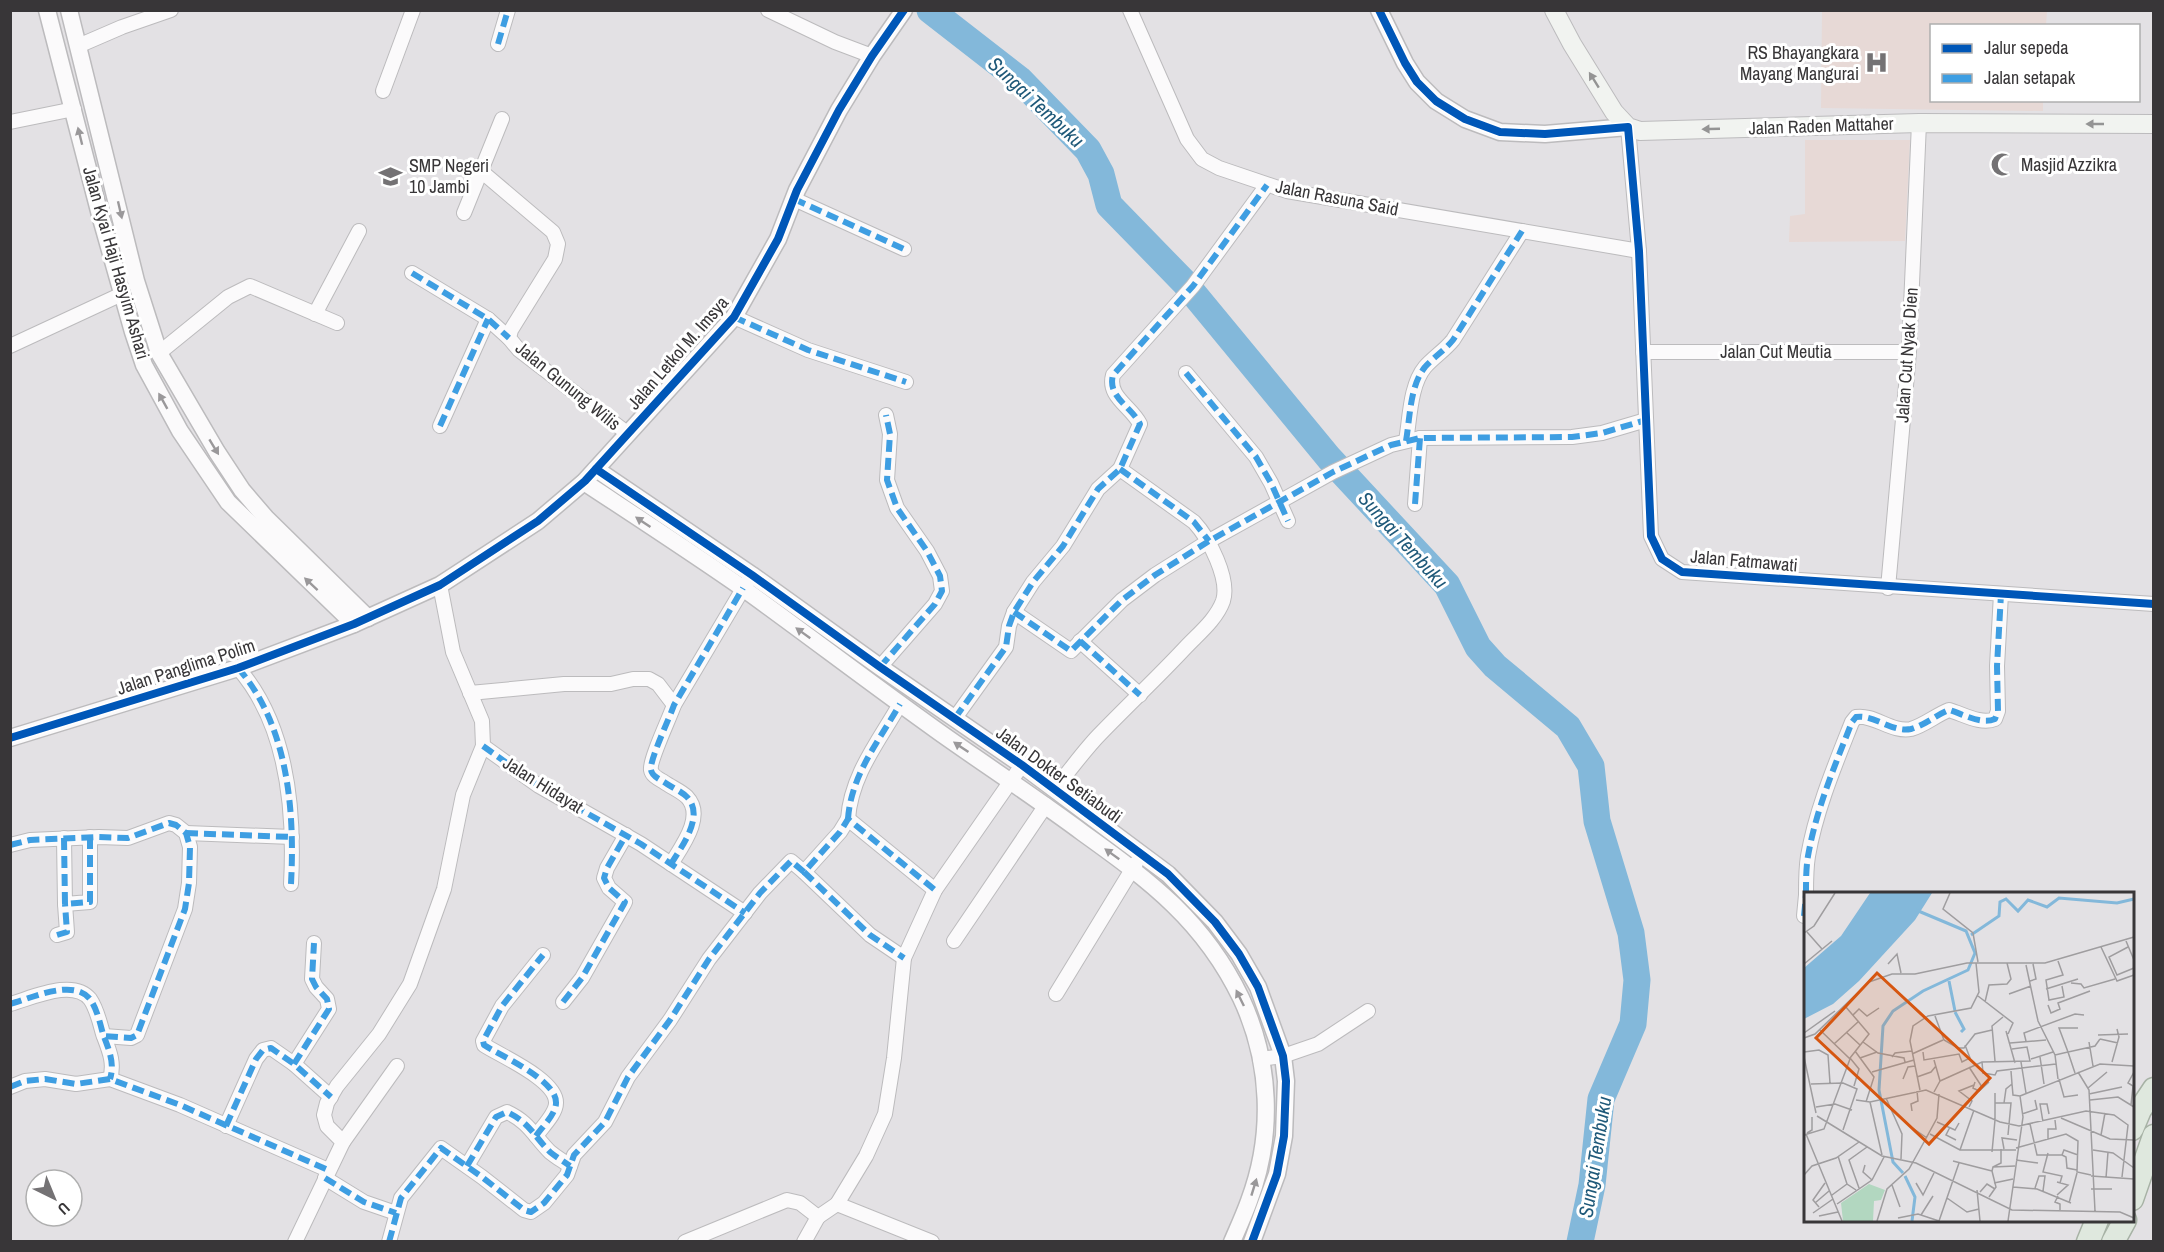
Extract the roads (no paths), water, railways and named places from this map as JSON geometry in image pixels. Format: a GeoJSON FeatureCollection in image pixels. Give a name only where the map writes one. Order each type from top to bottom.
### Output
{"type":"FeatureCollection","features":[{"type":"Feature","properties":{"kind":"highway"},"geometry":{"type":"LineString","coordinates":[[2134,1126],[2140,1110],[2154,1089]]}},
{"type":"Feature","properties":{"kind":"highway"},"geometry":{"type":"LineString","coordinates":[[2134,1196],[2154,1136]]}},
{"type":"Feature","properties":{"kind":"highway"},"geometry":{"type":"LineString","coordinates":[[2088,1242],[2097,1222]]}},
{"type":"Feature","properties":{"kind":"highway"},"geometry":{"type":"LineString","coordinates":[[2113,1242],[2124,1222]]}},
{"type":"Feature","properties":{"kind":"main road"},"geometry":{"type":"LineString","coordinates":[[1554,10],[1614,112],[1628,127]]}},
{"type":"Feature","properties":{"kind":"main road","name":"Jalan Raden Mattaher"},"geometry":{"type":"LineString","coordinates":[[1628,127],[1640,131],[1919,123],[2154,124]]}},
{"type":"Feature","properties":{"kind":"street","name":"Jalan Kyai Haji Hasyim Ashari"},"geometry":{"type":"LineString","coordinates":[[47,10],[122,294],[144,365],[180,431],[228,501],[261,524],[361,621]]}},
{"type":"Feature","properties":{"kind":"street","name":"Jalan Kyai Haji Hasyim Ashari"},"geometry":{"type":"LineString","coordinates":[[69,10],[136,281],[159,352],[261,524]]}},
{"type":"Feature","properties":{"kind":"street"},"geometry":{"type":"LineString","coordinates":[[78,46],[122,27],[171,10]]}},
{"type":"Feature","properties":{"kind":"street"},"geometry":{"type":"LineString","coordinates":[[383,91],[413,10]]}},
{"type":"Feature","properties":{"kind":"street"},"geometry":{"type":"LineString","coordinates":[[498,44],[508,10]]}},
{"type":"Feature","properties":{"kind":"street"},"geometry":{"type":"LineString","coordinates":[[768,10],[835,42],[872,56]]}},
{"type":"Feature","properties":{"kind":"street","name":"Jalan Letkol M. Imsya"},"geometry":{"type":"LineString","coordinates":[[361,621],[440,585],[538,521],[584,482],[734,317],[778,239],[794,199],[839,110],[904,10]]}},
{"type":"Feature","properties":{"kind":"street","name":"Jalan Rasuna Said"},"geometry":{"type":"LineString","coordinates":[[1130,10],[1187,139],[1202,159],[1240,177],[1287,191],[1639,251]]}},
{"type":"Feature","properties":{"kind":"street"},"geometry":{"type":"LineString","coordinates":[[1379,10],[1417,82],[1436,101],[1465,119],[1500,132],[1545,134],[1628,127]]}},
{"type":"Feature","properties":{"kind":"street"},"geometry":{"type":"LineString","coordinates":[[10,122],[74,110]]}},
{"type":"Feature","properties":{"kind":"street"},"geometry":{"type":"LineString","coordinates":[[464,213],[502,119]]}},
{"type":"Feature","properties":{"kind":"street","name":"Jalan Cut Nyak Dien"},"geometry":{"type":"LineString","coordinates":[[1888,588],[1909,352],[1919,123]]}},
{"type":"Feature","properties":{"kind":"street","name":"Jalan Fatmawati"},"geometry":{"type":"LineString","coordinates":[[1628,127],[1639,251],[1651,536],[1662,559],[1682,572],[1888,588],[2154,604]]}},
{"type":"Feature","properties":{"kind":"street","name":"Jalan Gunung Wilis"},"geometry":{"type":"LineString","coordinates":[[481,171],[553,232],[558,244],[555,259],[511,330],[509,338]]}},
{"type":"Feature","properties":{"kind":"street"},"geometry":{"type":"LineString","coordinates":[[954,718],[1006,647],[1014,612],[1033,582],[1063,546],[1098,489],[1120,469],[1140,424],[1115,394],[1111,384],[1113,375],[1189,290],[1267,185]]}},
{"type":"Feature","properties":{"kind":"street"},"geometry":{"type":"LineString","coordinates":[[794,199],[904,249]]}},
{"type":"Feature","properties":{"kind":"street"},"geometry":{"type":"LineString","coordinates":[[315,314],[359,231]]}},
{"type":"Feature","properties":{"kind":"street"},"geometry":{"type":"LineString","coordinates":[[1415,504],[1413,440],[1417,380],[1425,367],[1453,340],[1522,231]]}},
{"type":"Feature","properties":{"kind":"street","name":"Jalan Gunung Wilis"},"geometry":{"type":"LineString","coordinates":[[411,273],[488,319],[509,338],[513,345],[627,434]]}},
{"type":"Feature","properties":{"kind":"street"},"geometry":{"type":"LineString","coordinates":[[159,352],[228,297],[250,286],[337,323]]}},
{"type":"Feature","properties":{"kind":"street"},"geometry":{"type":"LineString","coordinates":[[10,346],[122,294]]}},
{"type":"Feature","properties":{"kind":"street"},"geometry":{"type":"LineString","coordinates":[[734,317],[808,350],[906,382]]}},
{"type":"Feature","properties":{"kind":"street"},"geometry":{"type":"LineString","coordinates":[[440,426],[488,319]]}},
{"type":"Feature","properties":{"kind":"street","name":"Jalan Cut Meutia"},"geometry":{"type":"LineString","coordinates":[[1643,352],[1909,352]]}},
{"type":"Feature","properties":{"kind":"street"},"geometry":{"type":"LineString","coordinates":[[1186,373],[1256,457],[1288,521]]}},
{"type":"Feature","properties":{"kind":"street"},"geometry":{"type":"LineString","coordinates":[[879,667],[935,604],[942,591],[940,576],[927,551],[897,508],[887,480],[890,434],[886,415]]}},
{"type":"Feature","properties":{"kind":"street"},"geometry":{"type":"LineString","coordinates":[[180,431],[197,417]]}},
{"type":"Feature","properties":{"kind":"street"},"geometry":{"type":"LineString","coordinates":[[1014,612],[1069,651],[1122,600],[1155,575],[1209,541],[1339,469],[1413,440],[1572,437],[1602,433],[1646,420]]}},
{"type":"Feature","properties":{"kind":"street","name":"Jalan Dokter Setiabudi"},"geometry":{"type":"LineString","coordinates":[[596,469],[747,582],[900,704],[1046,805],[1137,861],[1168,874],[1215,922],[1239,954],[1258,987],[1283,1056],[1286,1081],[1284,1136],[1277,1174],[1252,1242]]}},
{"type":"Feature","properties":{"kind":"street"},"geometry":{"type":"LineString","coordinates":[[1054,789],[1100,734],[1209,622],[1223,601],[1225,590],[1222,575],[1209,541],[1194,522],[1120,469]]}},
{"type":"Feature","properties":{"kind":"street"},"geometry":{"type":"LineString","coordinates":[[584,482],[747,582],[674,705],[650,769],[654,776],[687,797],[694,811],[686,839],[671,864]]}},
{"type":"Feature","properties":{"kind":"street","name":"Jalan Dokter Setiabudi"},"geometry":{"type":"LineString","coordinates":[[747,582],[879,667],[1054,789],[1137,861],[1179,908],[1219,960],[1249,1017],[1260,1059],[1267,1112],[1265,1138],[1258,1172],[1232,1242]]}},
{"type":"Feature","properties":{"kind":"street","name":"Jalan Hidayat"},"geometry":{"type":"LineString","coordinates":[[440,585],[453,652],[482,721],[483,746],[540,786],[626,836],[745,913]]}},
{"type":"Feature","properties":{"kind":"street"},"geometry":{"type":"LineString","coordinates":[[1806,892],[1808,858],[1813,831],[1836,762],[1856,717],[1862,716],[1890,726],[1909,729],[1949,710],[1979,720],[1988,721],[1995,718],[1998,711],[1997,666],[2001,594]]}},
{"type":"Feature","properties":{"kind":"street","name":"Jalan Panglima Polim"},"geometry":{"type":"LineString","coordinates":[[10,738],[238,668],[361,621]]}},
{"type":"Feature","properties":{"kind":"street"},"geometry":{"type":"LineString","coordinates":[[1080,641],[1140,695]]}},
{"type":"Feature","properties":{"kind":"street"},"geometry":{"type":"LineString","coordinates":[[238,668],[249,680],[265,708],[278,742],[287,784],[292,837],[291,884]]}},
{"type":"Feature","properties":{"kind":"street"},"geometry":{"type":"LineString","coordinates":[[470,693],[564,684],[610,684],[633,679],[649,679],[658,684],[674,705]]}},
{"type":"Feature","properties":{"kind":"street"},"geometry":{"type":"LineString","coordinates":[[804,872],[840,832],[848,819],[849,803],[856,780],[900,704]]}},
{"type":"Feature","properties":{"kind":"street"},"geometry":{"type":"LineString","coordinates":[[343,1142],[327,1126],[324,1115],[337,1086],[379,1034],[410,984],[444,889],[463,795],[483,746]]}},
{"type":"Feature","properties":{"kind":"street"},"geometry":{"type":"LineString","coordinates":[[804,1242],[818,1217],[837,1204],[866,1156],[885,1114],[894,1058],[904,958],[935,890],[1009,780],[1022,765]]}},
{"type":"Feature","properties":{"kind":"street"},"geometry":{"type":"LineString","coordinates":[[954,941],[1046,805]]}},
{"type":"Feature","properties":{"kind":"street"},"geometry":{"type":"LineString","coordinates":[[848,819],[935,890]]}},
{"type":"Feature","properties":{"kind":"street"},"geometry":{"type":"LineString","coordinates":[[10,845],[30,840],[128,838],[169,823],[176,825],[186,833],[190,847],[190,871],[185,909],[137,1035],[130,1038],[104,1036]]}},
{"type":"Feature","properties":{"kind":"street"},"geometry":{"type":"LineString","coordinates":[[186,833],[292,837]]}},
{"type":"Feature","properties":{"kind":"street"},"geometry":{"type":"LineString","coordinates":[[563,1002],[582,978],[625,902],[609,888],[604,878],[607,868],[626,836]]}},
{"type":"Feature","properties":{"kind":"street"},"geometry":{"type":"LineString","coordinates":[[65,904],[90,902],[90,837]]}},
{"type":"Feature","properties":{"kind":"street"},"geometry":{"type":"LineString","coordinates":[[57,935],[67,932],[64,838]]}},
{"type":"Feature","properties":{"kind":"street"},"geometry":{"type":"LineString","coordinates":[[389,1242],[401,1198],[441,1148],[524,1210],[531,1212],[544,1203],[567,1175],[574,1155],[605,1122],[628,1077],[670,1020],[709,959],[760,893],[791,861],[862,929],[904,958]]}},
{"type":"Feature","properties":{"kind":"street"},"geometry":{"type":"LineString","coordinates":[[1056,994],[1137,861]]}},
{"type":"Feature","properties":{"kind":"street"},"geometry":{"type":"LineString","coordinates":[[294,1064],[329,1009],[327,999],[312,979],[315,943]]}},
{"type":"Feature","properties":{"kind":"street"},"geometry":{"type":"LineString","coordinates":[[536,1136],[554,1111],[556,1102],[554,1094],[542,1081],[484,1045],[483,1041],[502,1006],[543,955]]}},
{"type":"Feature","properties":{"kind":"street"},"geometry":{"type":"LineString","coordinates":[[10,1004],[66,988],[80,991],[89,999],[104,1036],[112,1060],[110,1079]]}},
{"type":"Feature","properties":{"kind":"street"},"geometry":{"type":"LineString","coordinates":[[1260,1059],[1283,1056],[1318,1044],[1368,1011]]}},
{"type":"Feature","properties":{"kind":"street"},"geometry":{"type":"LineString","coordinates":[[226,1126],[256,1059],[263,1050],[271,1048],[294,1064],[331,1096]]}},
{"type":"Feature","properties":{"kind":"street"},"geometry":{"type":"LineString","coordinates":[[295,1242],[343,1142],[398,1066]]}},
{"type":"Feature","properties":{"kind":"street"},"geometry":{"type":"LineString","coordinates":[[10,1087],[25,1081],[45,1079],[76,1084],[110,1079],[180,1105],[226,1126],[326,1174],[364,1202],[396,1213]]}},
{"type":"Feature","properties":{"kind":"street"},"geometry":{"type":"LineString","coordinates":[[468,1166],[496,1117],[507,1112],[520,1118],[551,1153],[570,1166]]}},
{"type":"Feature","properties":{"kind":"street"},"geometry":{"type":"LineString","coordinates":[[685,1242],[787,1200],[800,1203],[818,1217]]}},
{"type":"Feature","properties":{"kind":"street"},"geometry":{"type":"LineString","coordinates":[[837,1204],[932,1242]]}},
{"type":"Feature","properties":{"kind":"waterway","name":"Sungai Tembuku"},"geometry":{"type":"LineString","coordinates":[[930,10],[1020,80],[1088,150],[1101,174],[1109,205],[1184,282],[1329,458],[1447,585],[1478,647],[1495,666],[1568,727],[1591,766],[1597,821],[1631,933],[1637,980],[1633,1024],[1601,1099],[1592,1185],[1580,1242]]}},
{"type":"Feature","properties":{"kind":"place","name":"RS Bhayangkara Mayang Mangurai"},"geometry":{"type":"Point","coordinates":[1877,63]}},
{"type":"Feature","properties":{"kind":"place","name":"Masjid Azzikra"},"geometry":{"type":"Point","coordinates":[2003,165]}},
{"type":"Feature","properties":{"kind":"place","name":"SMP Negeri 10 Jambi"},"geometry":{"type":"Point","coordinates":[391,176]}}]}
